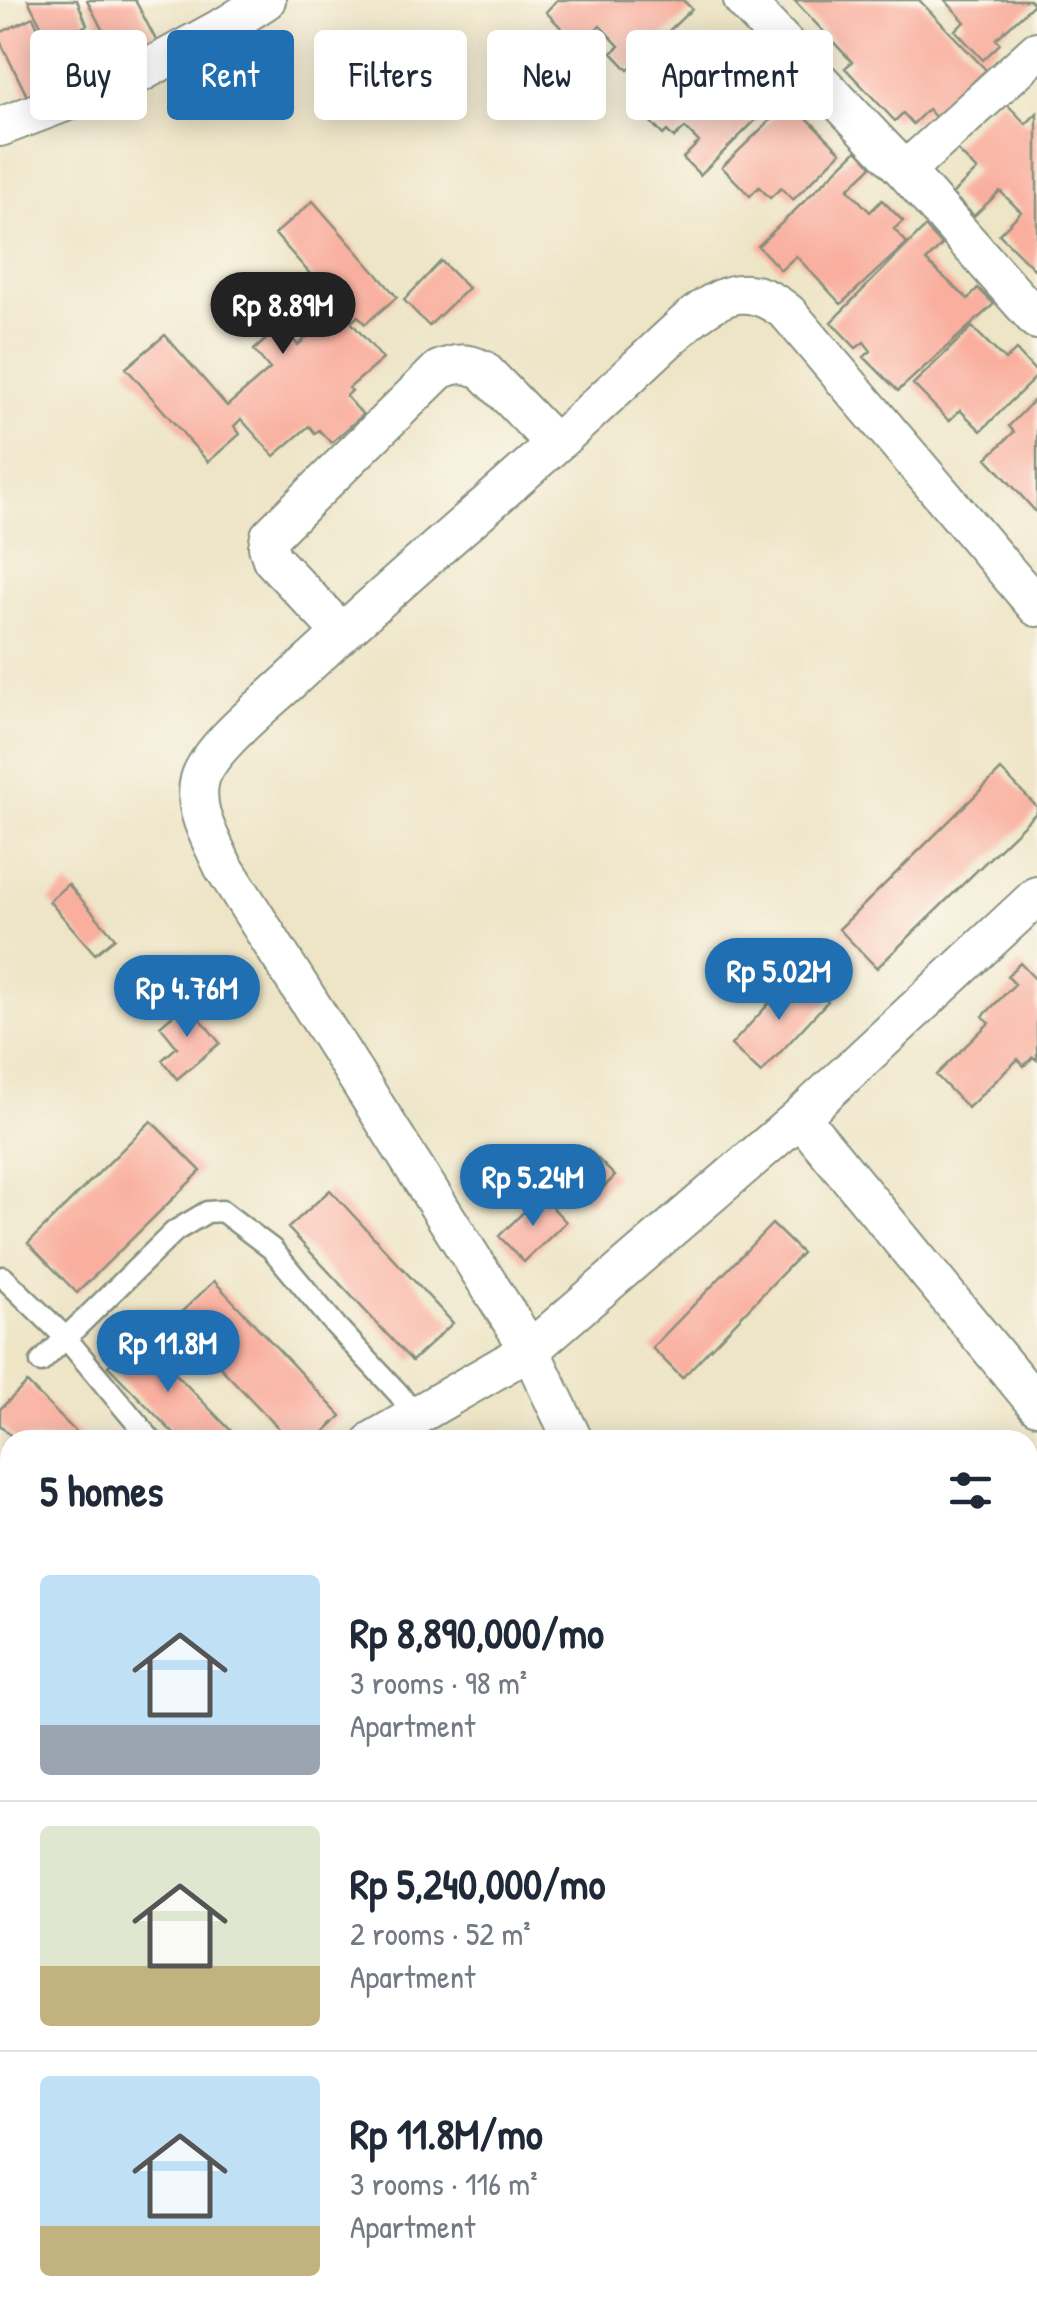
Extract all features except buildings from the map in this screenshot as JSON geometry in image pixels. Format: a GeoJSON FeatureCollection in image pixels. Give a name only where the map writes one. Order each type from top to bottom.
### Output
{"type":"FeatureCollection","features":[{"type":"Feature","properties":{"kind":"street"},"geometry":{"type":"LineString","coordinates":[[0,127],[136,75],[222,12],[266,0]]}},
{"type":"Feature","properties":{"kind":"street"},"geometry":{"type":"LineString","coordinates":[[743,0],[1037,320]]}},
{"type":"Feature","properties":{"kind":"street"},"geometry":{"type":"LineString","coordinates":[[904,171],[1037,50]]}},
{"type":"Feature","properties":{"kind":"street"},"geometry":{"type":"LineString","coordinates":[[569,1430],[530,1350],[224,866],[199,808],[201,778],[208,762],[342,633],[706,306],[742,292],[773,301],[788,314],[1037,608]]}},
{"type":"Feature","properties":{"kind":"street"},"geometry":{"type":"LineString","coordinates":[[342,633],[272,558],[270,536],[439,370],[456,363],[482,370],[555,444]]}},
{"type":"Feature","properties":{"kind":"street"},"geometry":{"type":"LineString","coordinates":[[390,1430],[530,1350],[800,1117],[1037,896]]}},
{"type":"Feature","properties":{"kind":"street"},"geometry":{"type":"LineString","coordinates":[[800,1117],[1037,1406]]}},
{"type":"Feature","properties":{"kind":"lane"},"geometry":{"type":"LineString","coordinates":[[41,1362],[175,1231],[207,1212],[222,1212],[272,1249],[414,1415]]}},
{"type":"Feature","properties":{"kind":"lane"},"geometry":{"type":"LineString","coordinates":[[3,1277],[65,1338],[143,1430]]}}]}
